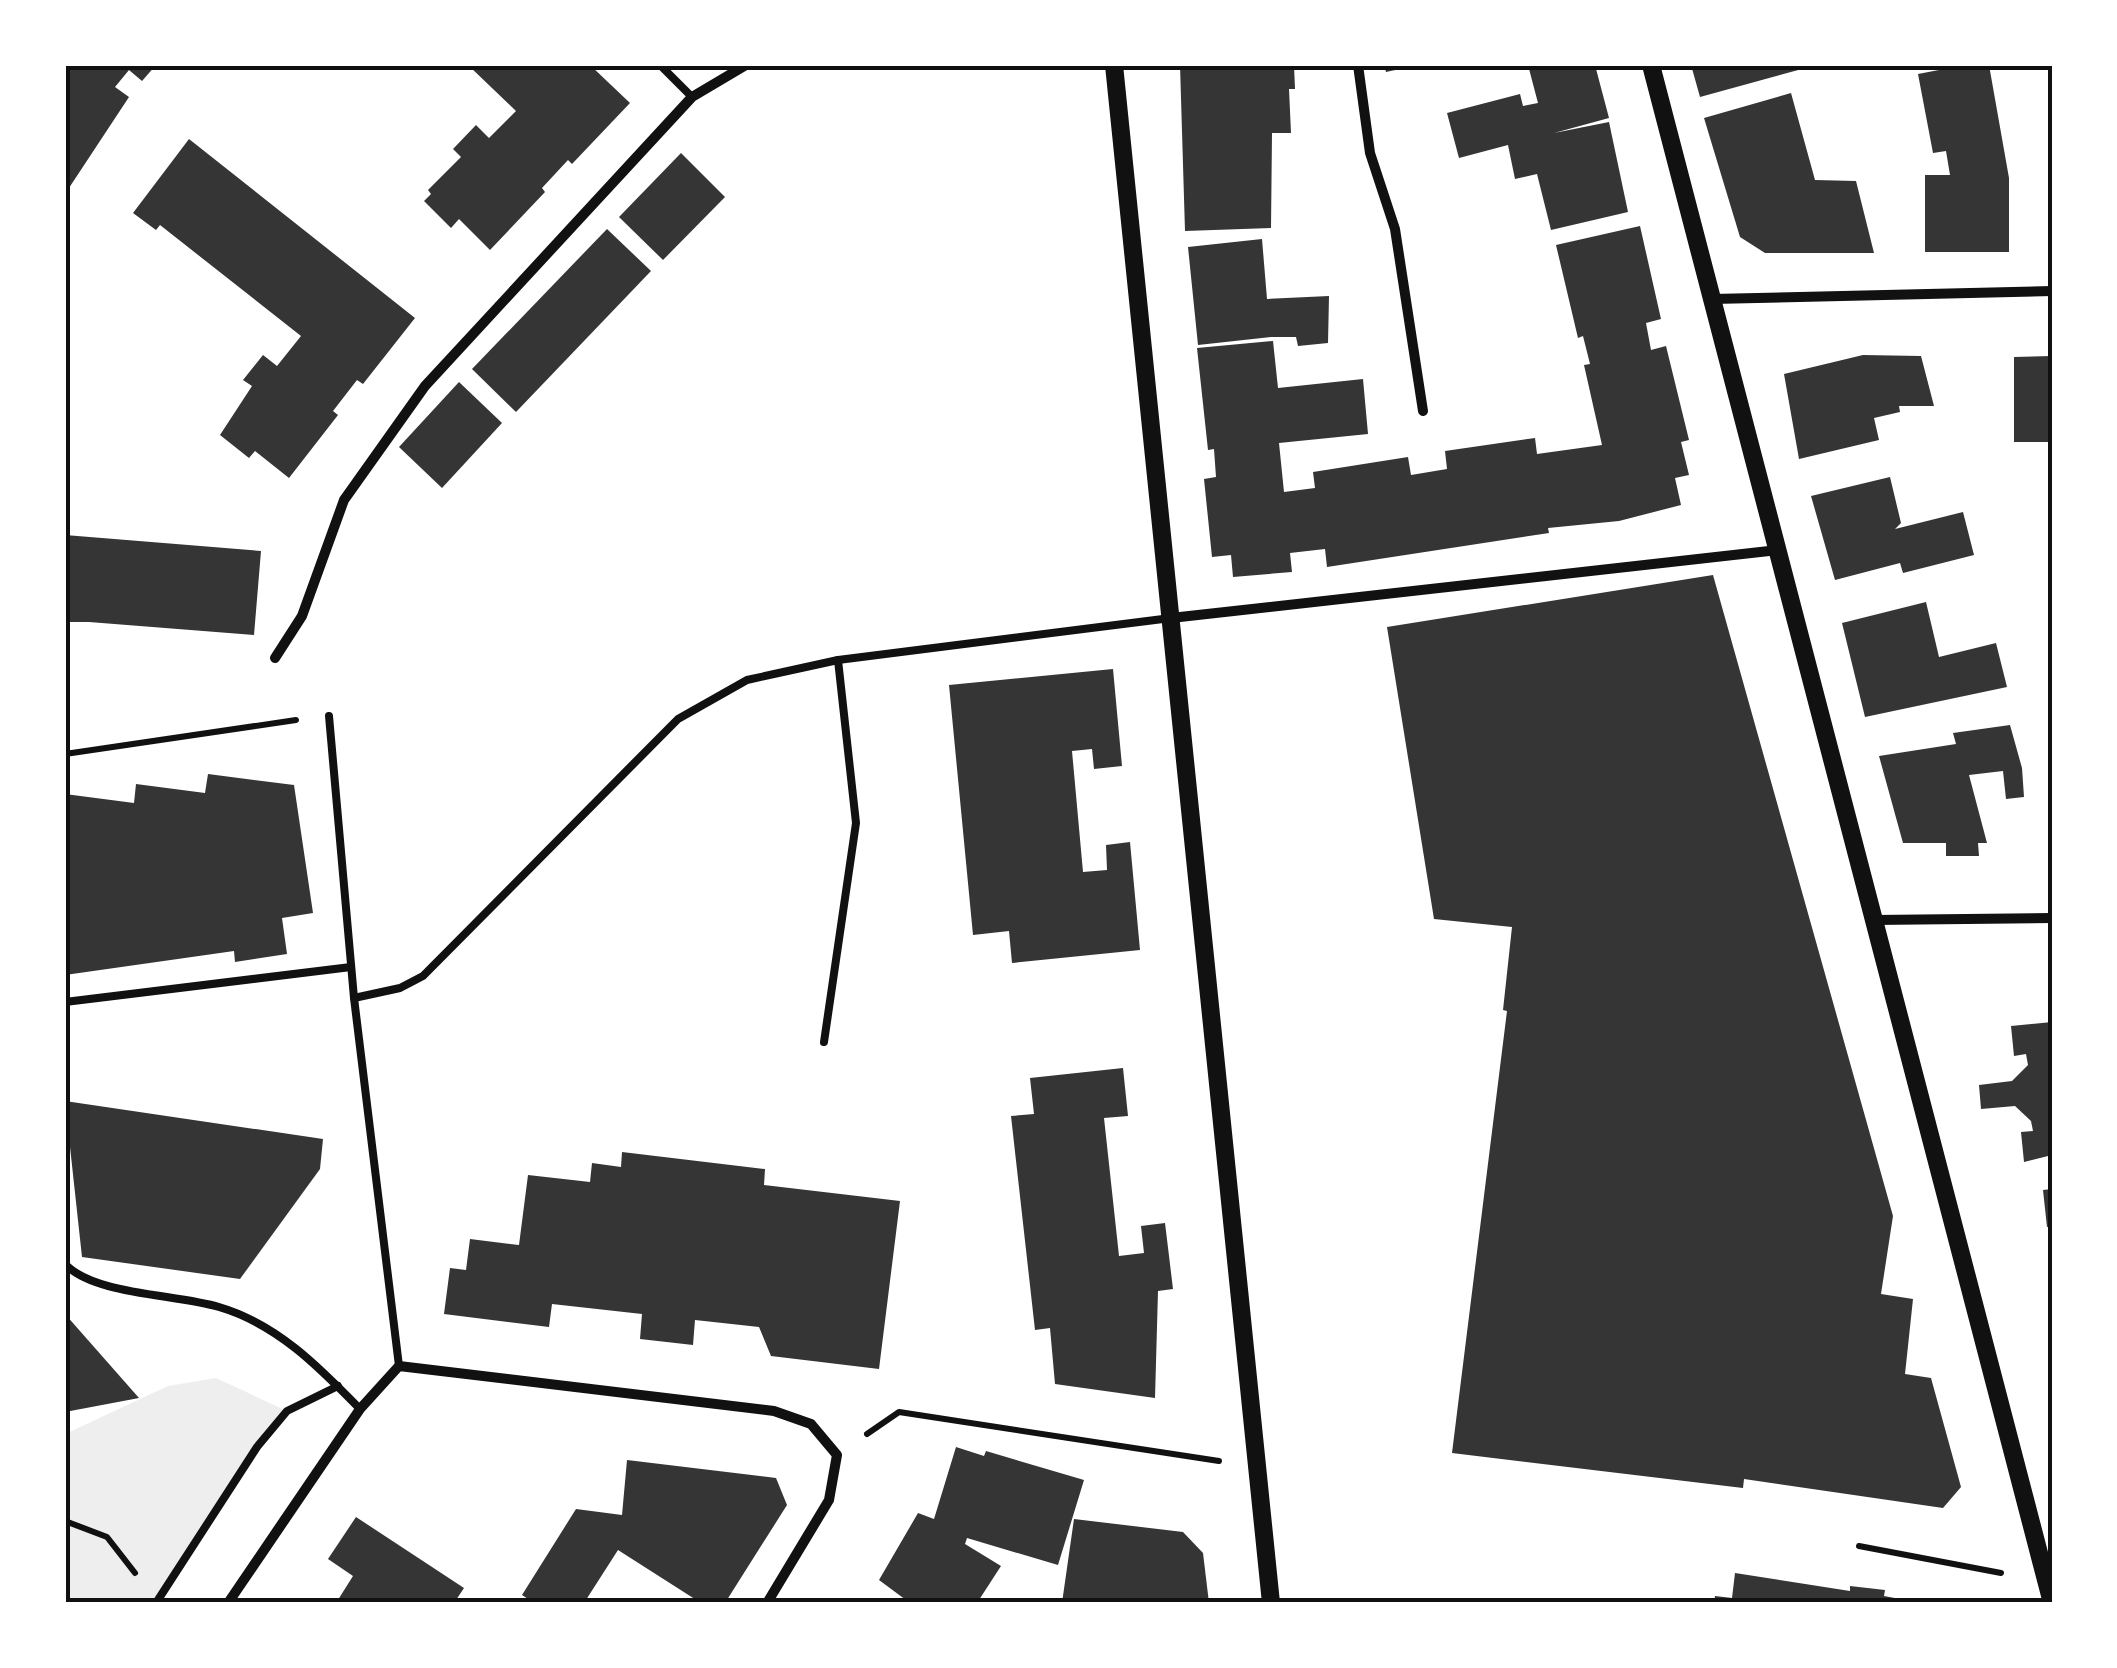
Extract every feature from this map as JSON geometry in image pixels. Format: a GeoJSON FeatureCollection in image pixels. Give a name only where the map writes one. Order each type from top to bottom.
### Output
{"type":"FeatureCollection","features":[{"type":"Feature","properties":{"kind":"street"},"geometry":{"type":"LineString","coordinates":[[275,658],[302,616],[344,500],[426,386],[692,97],[746,65]]}},
{"type":"Feature","properties":{"kind":"street"},"geometry":{"type":"LineString","coordinates":[[852,65],[901,65]]}},
{"type":"Feature","properties":{"kind":"street"},"geometry":{"type":"LineString","coordinates":[[1114,65],[1271,1603]]}},
{"type":"Feature","properties":{"kind":"street"},"geometry":{"type":"LineString","coordinates":[[1358,65],[1370,153],[1395,229],[1423,411]]}},
{"type":"Feature","properties":{"kind":"street"},"geometry":{"type":"LineString","coordinates":[[1651,65],[2052,1603]]}},
{"type":"Feature","properties":{"kind":"street"},"geometry":{"type":"LineString","coordinates":[[1712,299],[2052,291]]}},
{"type":"Feature","properties":{"kind":"street"},"geometry":{"type":"LineString","coordinates":[[1171,618],[1778,550]]}},
{"type":"Feature","properties":{"kind":"street"},"geometry":{"type":"LineString","coordinates":[[1874,920],[2052,918]]}},
{"type":"Feature","properties":{"kind":"street"},"geometry":{"type":"LineString","coordinates":[[228,1603],[360,1410],[398,1366],[774,1412],[811,1424],[837,1455],[829,1500],[767,1603]]}},
{"type":"Feature","properties":{"kind":"lane"},"geometry":{"type":"LineString","coordinates":[[660,65],[692,97]]}},
{"type":"Feature","properties":{"kind":"lane"},"geometry":{"type":"LineString","coordinates":[[354,998],[400,988],[423,976],[678,719],[747,680],[838,660],[1171,618]]}},
{"type":"Feature","properties":{"kind":"lane"},"geometry":{"type":"LineString","coordinates":[[824,1042],[856,823],[838,660]]}},
{"type":"Feature","properties":{"kind":"lane"},"geometry":{"type":"LineString","coordinates":[[329,716],[350,967],[398,1366]]}},
{"type":"Feature","properties":{"kind":"lane"},"geometry":{"type":"LineString","coordinates":[[65,1002],[350,967]]}},
{"type":"Feature","properties":{"kind":"lane"},"geometry":{"type":"LineString","coordinates":[[65,1264],[76,1275],[105,1285],[222,1308],[296,1346],[360,1410]]}},
{"type":"Feature","properties":{"kind":"lane"},"geometry":{"type":"LineString","coordinates":[[156,1602],[257,1447],[287,1411],[338,1386]]}},
{"type":"Feature","properties":{"kind":"path"},"geometry":{"type":"LineString","coordinates":[[65,754],[329,716]]}},
{"type":"Feature","properties":{"kind":"path"},"geometry":{"type":"LineString","coordinates":[[837,1455],[899,1412],[1257,1467]]}},
{"type":"Feature","properties":{"kind":"path"},"geometry":{"type":"LineString","coordinates":[[65,1521],[107,1536],[156,1602]]}},
{"type":"Feature","properties":{"kind":"path"},"geometry":{"type":"LineString","coordinates":[[1859,1546],[2049,1582]]}},
{"type":"Feature","properties":{"kind":"shaded area"},"geometry":{"type":"Polygon","coordinates":[[[216,1378],[287,1411],[257,1447],[156,1603],[65,1600],[65,1434],[168,1386],[216,1378]]]}},
{"type":"Feature","properties":{"kind":"building"},"geometry":{"type":"Polygon","coordinates":[[[65,65],[156,65],[142,81],[129,70],[115,87],[129,97],[65,194],[65,65]]]}},
{"type":"Feature","properties":{"kind":"building"},"geometry":{"type":"Polygon","coordinates":[[[468,65],[590,65],[630,103],[572,164],[568,160],[542,188],[545,192],[490,250],[459,219],[451,228],[424,201],[431,194],[428,190],[461,157],[453,149],[476,125],[489,138],[516,111],[468,65]]]}},
{"type":"Feature","properties":{"kind":"building"},"geometry":{"type":"Polygon","coordinates":[[[1180,65],[1294,65],[1295,89],[1289,89],[1291,133],[1272,133],[1271,228],[1185,231],[1180,65]]]}},
{"type":"Feature","properties":{"kind":"building"},"geometry":{"type":"Polygon","coordinates":[[[1384,65],[1409,65],[1409,67],[1386,72],[1384,65]]]}},
{"type":"Feature","properties":{"kind":"building"},"geometry":{"type":"Polygon","coordinates":[[[1528,65],[1595,65],[1609,118],[1554,133],[1609,122],[1628,212],[1551,230],[1537,174],[1515,179],[1508,145],[1459,158],[1447,113],[1520,94],[1523,106],[1538,103],[1528,65]]]}},
{"type":"Feature","properties":{"kind":"building"},"geometry":{"type":"Polygon","coordinates":[[[1691,65],[1813,65],[1813,66],[1700,97],[1691,65]]]}},
{"type":"Feature","properties":{"kind":"building"},"geometry":{"type":"Polygon","coordinates":[[[1965,65],[1989,65],[2009,178],[2009,252],[1925,252],[1925,175],[1950,175],[1946,151],[1933,153],[1918,74],[1965,65]]]}},
{"type":"Feature","properties":{"kind":"building"},"geometry":{"type":"Polygon","coordinates":[[[1791,93],[1815,180],[1856,181],[1874,253],[1765,253],[1740,237],[1704,118],[1791,93]]]}},
{"type":"Feature","properties":{"kind":"building"},"geometry":{"type":"Polygon","coordinates":[[[189,139],[415,318],[363,384],[357,380],[333,411],[338,415],[289,478],[255,451],[249,458],[220,435],[252,386],[243,380],[263,355],[277,366],[301,336],[160,225],[156,230],[133,213],[189,139]]]}},
{"type":"Feature","properties":{"kind":"building"},"geometry":{"type":"Polygon","coordinates":[[[681,153],[725,197],[663,260],[619,217],[681,153]]]}},
{"type":"Feature","properties":{"kind":"building"},"geometry":{"type":"Polygon","coordinates":[[[2048,167],[2052,167],[2052,224],[2048,225],[2048,167]]]}},
{"type":"Feature","properties":{"kind":"building"},"geometry":{"type":"Polygon","coordinates":[[[1640,226],[1661,319],[1646,323],[1651,350],[1666,346],[1689,440],[1681,442],[1689,475],[1675,478],[1681,505],[1619,521],[1548,528],[1549,533],[1327,567],[1325,549],[1290,553],[1292,572],[1233,577],[1231,555],[1212,557],[1204,479],[1216,477],[1214,449],[1208,450],[1197,348],[1273,341],[1278,388],[1363,379],[1368,434],[1279,443],[1284,492],[1315,488],[1313,472],[1408,457],[1411,475],[1447,469],[1445,451],[1535,438],[1537,454],[1602,445],[1584,365],[1590,364],[1583,336],[1578,338],[1556,245],[1640,226]]]}},
{"type":"Feature","properties":{"kind":"building"},"geometry":{"type":"Polygon","coordinates":[[[607,229],[651,271],[516,412],[472,369],[607,229]]]}},
{"type":"Feature","properties":{"kind":"building"},"geometry":{"type":"Polygon","coordinates":[[[1262,239],[1267,299],[1329,296],[1328,343],[1298,346],[1296,337],[1271,337],[1198,345],[1188,247],[1262,239]]]}},
{"type":"Feature","properties":{"kind":"building"},"geometry":{"type":"Polygon","coordinates":[[[1863,355],[1921,356],[1934,406],[1899,406],[1900,412],[1874,418],[1879,440],[1799,459],[1784,374],[1863,355]]]}},
{"type":"Feature","properties":{"kind":"building"},"geometry":{"type":"Polygon","coordinates":[[[2052,356],[2052,442],[2014,442],[2014,357],[2052,356]]]}},
{"type":"Feature","properties":{"kind":"building"},"geometry":{"type":"Polygon","coordinates":[[[459,382],[502,423],[442,488],[399,447],[459,382]]]}},
{"type":"Feature","properties":{"kind":"building"},"geometry":{"type":"Polygon","coordinates":[[[1890,477],[1901,523],[1895,529],[1963,512],[1974,555],[1903,573],[1900,563],[1835,580],[1811,496],[1890,477]]]}},
{"type":"Feature","properties":{"kind":"building"},"geometry":{"type":"Polygon","coordinates":[[[65,535],[261,551],[254,635],[89,622],[70,622],[65,628],[65,535]]]}},
{"type":"Feature","properties":{"kind":"building"},"geometry":{"type":"Polygon","coordinates":[[[1713,575],[1893,1216],[1881,1294],[1913,1299],[1905,1374],[1931,1378],[1961,1487],[1943,1508],[1744,1479],[1743,1488],[1452,1453],[1507,1011],[1503,1010],[1512,927],[1434,919],[1387,627],[1713,575]]]}},
{"type":"Feature","properties":{"kind":"building"},"geometry":{"type":"Polygon","coordinates":[[[1926,602],[1939,657],[1996,643],[2007,687],[1865,717],[1842,623],[1926,602]]]}},
{"type":"Feature","properties":{"kind":"building"},"geometry":{"type":"Polygon","coordinates":[[[1113,669],[1122,766],[1094,769],[1092,749],[1072,751],[1083,872],[1107,870],[1106,845],[1130,842],[1140,950],[1012,963],[1009,931],[973,935],[949,685],[1113,669]]]}},
{"type":"Feature","properties":{"kind":"building"},"geometry":{"type":"Polygon","coordinates":[[[2010,725],[2022,768],[2024,797],[2006,799],[2003,771],[1969,775],[1987,843],[1978,843],[1979,856],[1946,856],[1946,843],[1903,843],[1879,756],[1956,744],[1953,733],[2010,725]]]}},
{"type":"Feature","properties":{"kind":"building"},"geometry":{"type":"Polygon","coordinates":[[[208,774],[294,785],[313,913],[282,918],[287,954],[235,962],[234,951],[65,975],[65,794],[134,803],[136,784],[205,793],[208,774]]]}},
{"type":"Feature","properties":{"kind":"building"},"geometry":{"type":"Polygon","coordinates":[[[2052,1022],[2052,1155],[2024,1162],[2021,1132],[2033,1131],[2031,1121],[2015,1106],[1981,1109],[1979,1085],[2012,1081],[2028,1065],[2026,1054],[2014,1056],[2011,1026],[2052,1022]]]}},
{"type":"Feature","properties":{"kind":"building"},"geometry":{"type":"Polygon","coordinates":[[[1123,1068],[1128,1116],[1104,1118],[1119,1256],[1144,1253],[1141,1226],[1165,1223],[1173,1289],[1158,1291],[1155,1398],[1055,1384],[1050,1328],[1035,1330],[1011,1116],[1034,1114],[1030,1078],[1123,1068]]]}},
{"type":"Feature","properties":{"kind":"building"},"geometry":{"type":"Polygon","coordinates":[[[65,1101],[323,1139],[320,1169],[240,1279],[82,1257],[65,1101]]]}},
{"type":"Feature","properties":{"kind":"building"},"geometry":{"type":"Polygon","coordinates":[[[622,1152],[765,1169],[764,1185],[900,1201],[879,1369],[771,1356],[759,1327],[695,1320],[693,1345],[640,1339],[642,1314],[552,1304],[549,1327],[444,1314],[450,1268],[466,1270],[470,1239],[519,1245],[528,1175],[590,1182],[592,1163],[621,1167],[622,1152]]]}},
{"type":"Feature","properties":{"kind":"building"},"geometry":{"type":"Polygon","coordinates":[[[2052,1189],[2052,1226],[2047,1227],[2043,1190],[2052,1189]]]}},
{"type":"Feature","properties":{"kind":"building"},"geometry":{"type":"Polygon","coordinates":[[[65,1314],[139,1398],[65,1412],[65,1314]]]}},
{"type":"Feature","properties":{"kind":"building"},"geometry":{"type":"Polygon","coordinates":[[[956,1447],[984,1456],[986,1451],[1084,1480],[1058,1565],[967,1538],[965,1544],[1001,1566],[977,1603],[910,1603],[879,1580],[918,1513],[934,1519],[956,1447]]]}},
{"type":"Feature","properties":{"kind":"building"},"geometry":{"type":"Polygon","coordinates":[[[627,1460],[776,1478],[787,1505],[725,1603],[701,1603],[618,1550],[584,1603],[534,1603],[522,1595],[576,1509],[622,1515],[627,1460]]]}},
{"type":"Feature","properties":{"kind":"building"},"geometry":{"type":"Polygon","coordinates":[[[356,1517],[464,1588],[454,1603],[336,1603],[353,1576],[328,1559],[356,1517]]]}},
{"type":"Feature","properties":{"kind":"building"},"geometry":{"type":"Polygon","coordinates":[[[1074,1519],[1183,1532],[1203,1553],[1209,1603],[1062,1603],[1074,1519]]]}},
{"type":"Feature","properties":{"kind":"building"},"geometry":{"type":"Polygon","coordinates":[[[1735,1573],[1850,1591],[1850,1586],[1885,1590],[1884,1596],[1921,1603],[1714,1603],[1715,1596],[1732,1598],[1735,1573]]]}}]}
